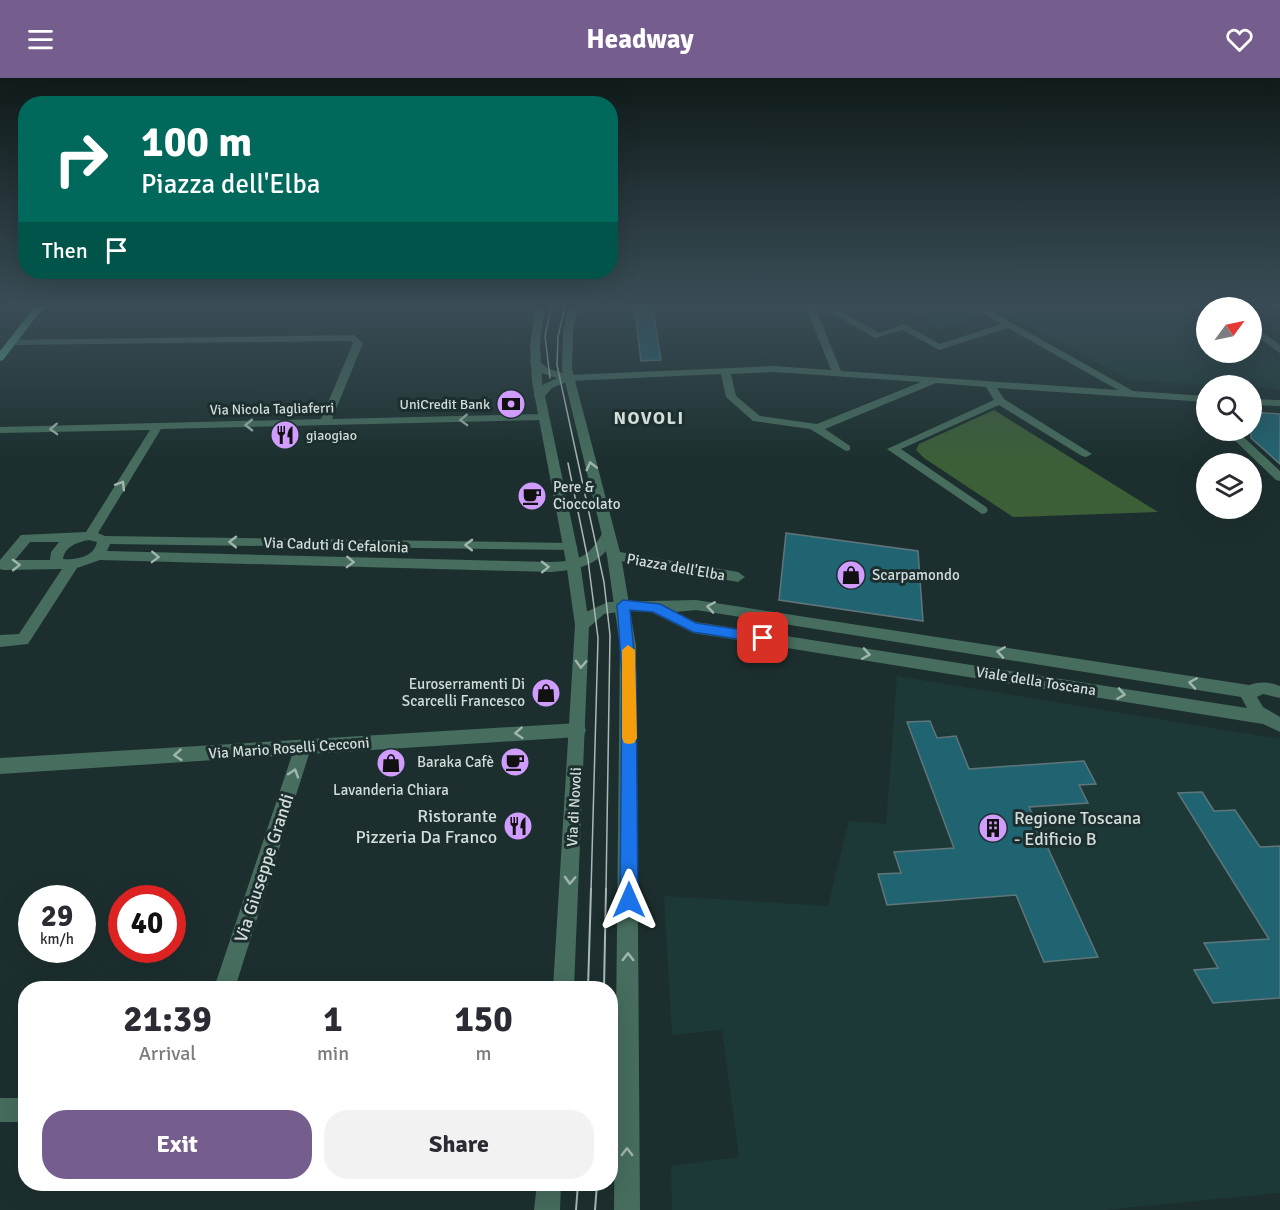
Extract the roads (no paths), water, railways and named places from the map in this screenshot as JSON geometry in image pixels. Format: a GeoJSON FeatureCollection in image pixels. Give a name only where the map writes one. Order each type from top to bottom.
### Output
{"type":"FeatureCollection","features":[{"type":"Feature","properties":{"kind":"street"},"geometry":{"type":"LineString","coordinates":[[324,424],[352,357]]}},
{"type":"Feature","properties":{"kind":"street","name":"Via di Novoli"},"geometry":{"type":"LineString","coordinates":[[534,357],[538,396],[574,565],[582,625],[564,981]]}},
{"type":"Feature","properties":{"kind":"street"},"geometry":{"type":"LineString","coordinates":[[566,357],[569,378],[614,556],[628,646],[627,1210]]}},
{"type":"Feature","properties":{"kind":"street"},"geometry":{"type":"LineString","coordinates":[[830,357],[837,373]]}},
{"type":"Feature","properties":{"kind":"street"},"geometry":{"type":"LineString","coordinates":[[1066,357],[1132,393]]}},
{"type":"Feature","properties":{"kind":"street"},"geometry":{"type":"LineString","coordinates":[[534,360],[550,373],[569,378]]}},
{"type":"Feature","properties":{"kind":"street"},"geometry":{"type":"LineString","coordinates":[[538,396],[551,383],[569,378],[774,369],[1194,398]]}},
{"type":"Feature","properties":{"kind":"street"},"geometry":{"type":"LineString","coordinates":[[725,370],[730,397],[757,419],[813,426],[846,448]]}},
{"type":"Feature","properties":{"kind":"street"},"geometry":{"type":"LineString","coordinates":[[817,428],[936,380]]}},
{"type":"Feature","properties":{"kind":"street"},"geometry":{"type":"LineString","coordinates":[[990,385],[1000,401],[1086,454]]}},
{"type":"Feature","properties":{"kind":"street"},"geometry":{"type":"LineString","coordinates":[[982,510],[893,449],[1000,401]]}},
{"type":"Feature","properties":{"kind":"street"},"geometry":{"type":"LineString","coordinates":[[1262,402],[1280,403]]}},
{"type":"Feature","properties":{"kind":"street","name":"Via Nicola Tagliaferri"},"geometry":{"type":"LineString","coordinates":[[0,430],[544,417]]}},
{"type":"Feature","properties":{"kind":"street"},"geometry":{"type":"LineString","coordinates":[[68,564],[56,557],[57,552],[69,541],[84,536],[158,426]]}},
{"type":"Feature","properties":{"kind":"street"},"geometry":{"type":"LineString","coordinates":[[1241,441],[1280,477]]}},
{"type":"Feature","properties":{"kind":"street"},"geometry":{"type":"LineString","coordinates":[[574,565],[598,554],[608,535]]}},
{"type":"Feature","properties":{"kind":"street"},"geometry":{"type":"LineString","coordinates":[[84,536],[26,538],[3,565],[68,564],[97,555],[102,550],[104,540]]}},
{"type":"Feature","properties":{"kind":"street","name":"Via Caduti di Cefalonia"},"geometry":{"type":"LineString","coordinates":[[84,536],[101,537],[104,540],[570,546]]}},
{"type":"Feature","properties":{"kind":"street","name":"Via Caduti di Cefalonia"},"geometry":{"type":"LineString","coordinates":[[97,555],[535,567],[574,565]]}},
{"type":"Feature","properties":{"kind":"street","name":"Piazza dell'Elba"},"geometry":{"type":"LineString","coordinates":[[614,556],[738,577]]}},
{"type":"Feature","properties":{"kind":"street"},"geometry":{"type":"LineString","coordinates":[[0,641],[23,640],[68,564]]}},
{"type":"Feature","properties":{"kind":"street"},"geometry":{"type":"LineString","coordinates":[[582,625],[598,610],[623,605],[655,608]]}},
{"type":"Feature","properties":{"kind":"street","name":"Viale della Toscana"},"geometry":{"type":"LineString","coordinates":[[655,608],[696,605],[1251,692],[1262,687],[1280,692]]}},
{"type":"Feature","properties":{"kind":"street","name":"Viale della Toscana"},"geometry":{"type":"LineString","coordinates":[[655,608],[693,627],[1264,717],[1280,725]]}},
{"type":"Feature","properties":{"kind":"street"},"geometry":{"type":"LineString","coordinates":[[1251,692],[1249,696],[1252,706],[1264,717]]}},
{"type":"Feature","properties":{"kind":"street","name":"Via Mario Roselli Cecconi"},"geometry":{"type":"LineString","coordinates":[[0,766],[578,730]]}},
{"type":"Feature","properties":{"kind":"street","name":"Via Giuseppe Grandi"},"geometry":{"type":"LineString","coordinates":[[227,981],[303,747]]}},
{"type":"Feature","properties":{"kind":"street"},"geometry":{"type":"LineString","coordinates":[[0,1110],[18,1110]]}},
{"type":"Feature","properties":{"kind":"street"},"geometry":{"type":"LineString","coordinates":[[547,1210],[548,1191]]}},
{"type":"Feature","properties":{"kind":"tram line"},"geometry":{"type":"LineString","coordinates":[[547,357],[550,378]]}},
{"type":"Feature","properties":{"kind":"tram line"},"geometry":{"type":"LineString","coordinates":[[557,357],[557,365],[604,582],[610,635],[606,891]]}},
{"type":"Feature","properties":{"kind":"tram line"},"geometry":{"type":"LineString","coordinates":[[568,463],[588,560],[598,638],[591,891]]}},
{"type":"Feature","properties":{"kind":"tram line"},"geometry":{"type":"LineString","coordinates":[[588,981],[591,889]]}},
{"type":"Feature","properties":{"kind":"tram line"},"geometry":{"type":"LineString","coordinates":[[604,981],[606,889]]}},
{"type":"Feature","properties":{"kind":"tram line"},"geometry":{"type":"LineString","coordinates":[[576,1210],[577,1191]]}},
{"type":"Feature","properties":{"kind":"tram line"},"geometry":{"type":"LineString","coordinates":[[595,1210],[596,1191]]}},
{"type":"Feature","properties":{"kind":"place","name":"UniCredit Bank"},"geometry":{"type":"Point","coordinates":[511,404]}},
{"type":"Feature","properties":{"kind":"place","name":"giaogiao"},"geometry":{"type":"Point","coordinates":[285,435]}},
{"type":"Feature","properties":{"kind":"place","name":"Pere & Cioccolato"},"geometry":{"type":"Point","coordinates":[532,496]}},
{"type":"Feature","properties":{"kind":"place","name":"Scarpamondo"},"geometry":{"type":"Point","coordinates":[851,575]}},
{"type":"Feature","properties":{"kind":"place","name":"Euroserramenti Di Scarcelli Francesco"},"geometry":{"type":"Point","coordinates":[546,693]}},
{"type":"Feature","properties":{"kind":"place","name":"Baraka Cafè"},"geometry":{"type":"Point","coordinates":[515,762]}},
{"type":"Feature","properties":{"kind":"place","name":"Lavanderia Chiara"},"geometry":{"type":"Point","coordinates":[391,763]}},
{"type":"Feature","properties":{"kind":"place","name":"Ristorante Pizzeria Da Franco"},"geometry":{"type":"Point","coordinates":[518,826]}},
{"type":"Feature","properties":{"kind":"place","name":"Regione Toscana - Edificio B"},"geometry":{"type":"Point","coordinates":[993,828]}},
{"type":"Feature","properties":{"kind":"district","name":"NOVOLI"},"geometry":{"type":"Point","coordinates":[649,418]}}]}
